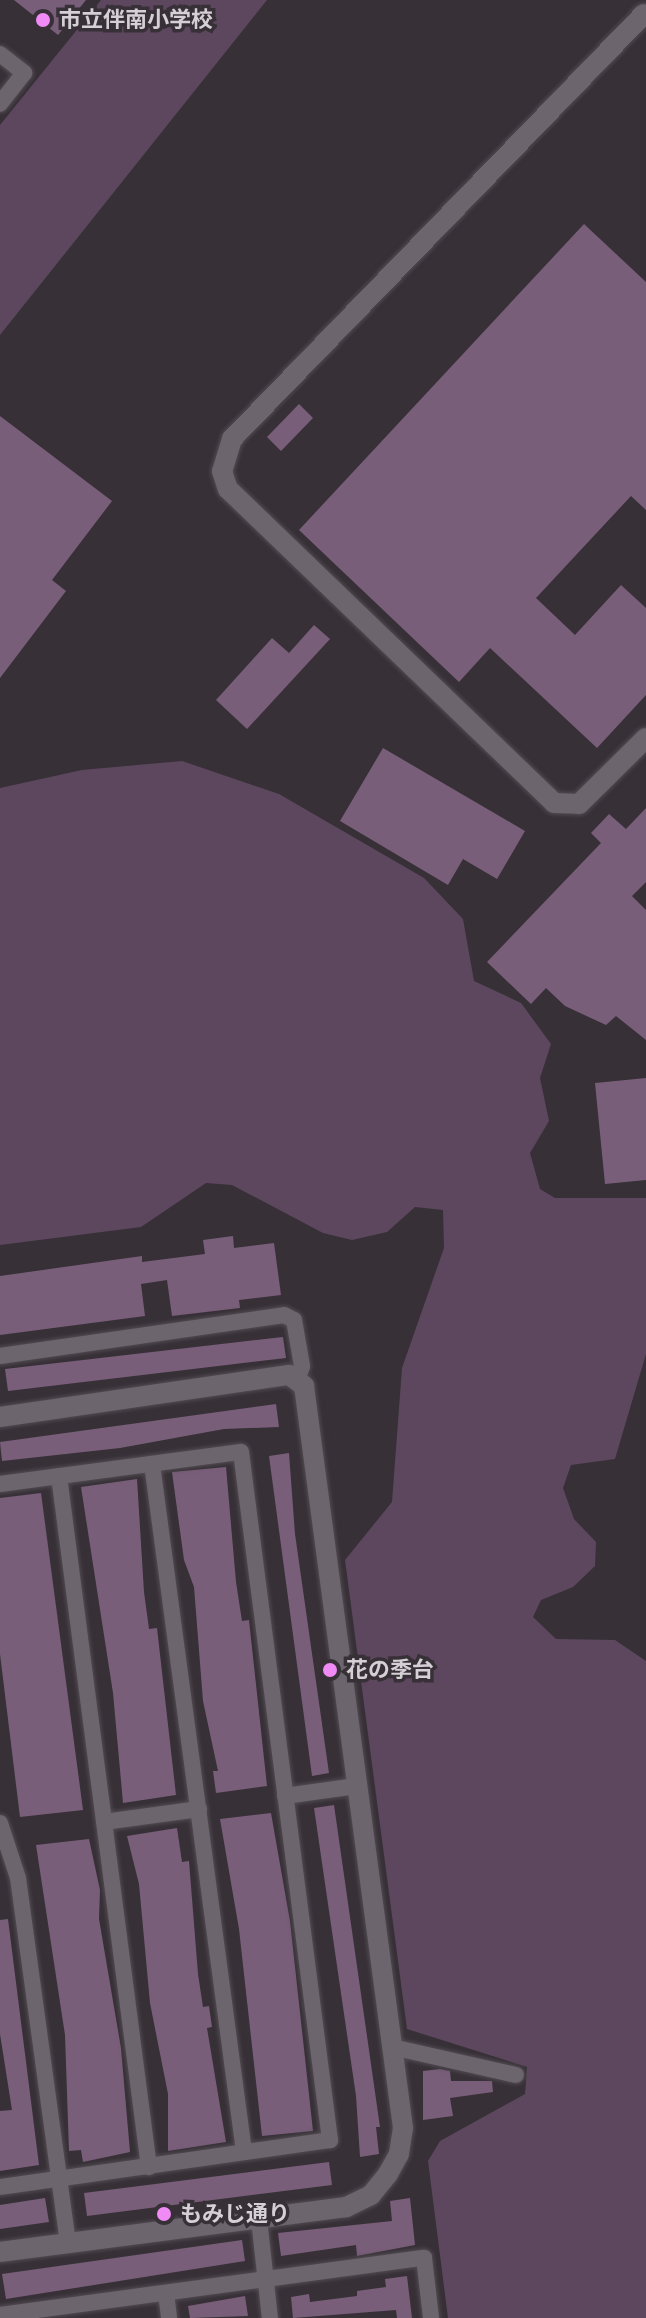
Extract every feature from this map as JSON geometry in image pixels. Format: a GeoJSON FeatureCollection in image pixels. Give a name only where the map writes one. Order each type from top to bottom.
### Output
{"type":"FeatureCollection","features":[{"type":"Feature","properties":{"kind":"street"},"geometry":{"type":"LineString","coordinates":[[640,10],[232,439],[222,471],[228,489],[554,803],[579,804],[646,738]]}},
{"type":"Feature","properties":{"kind":"street"},"geometry":{"type":"LineString","coordinates":[[0,54],[24,73],[0,104]]}},
{"type":"Feature","properties":{"kind":"street"},"geometry":{"type":"LineString","coordinates":[[0,1356],[284,1315],[294,1320],[302,1366],[298,1378]]}},
{"type":"Feature","properties":{"kind":"street"},"geometry":{"type":"LineString","coordinates":[[0,1417],[289,1375],[298,1378],[304,1386],[403,2128],[399,2154],[388,2174],[371,2195],[346,2207],[0,2252]]}},
{"type":"Feature","properties":{"kind":"street"},"geometry":{"type":"LineString","coordinates":[[0,1484],[241,1452],[330,2140],[0,2187]]}},
{"type":"Feature","properties":{"kind":"street"},"geometry":{"type":"LineString","coordinates":[[152,1464],[244,2152]]}},
{"type":"Feature","properties":{"kind":"street"},"geometry":{"type":"LineString","coordinates":[[59,1476],[149,2167]]}},
{"type":"Feature","properties":{"kind":"street"},"geometry":{"type":"LineString","coordinates":[[285,1796],[356,1786]]}},
{"type":"Feature","properties":{"kind":"street"},"geometry":{"type":"LineString","coordinates":[[104,1822],[199,1809]]}},
{"type":"Feature","properties":{"kind":"street"},"geometry":{"type":"LineString","coordinates":[[1,1832],[18,1878],[68,2243]]}},
{"type":"Feature","properties":{"kind":"street"},"geometry":{"type":"LineString","coordinates":[[392,2047],[516,2075]]}},
{"type":"Feature","properties":{"kind":"street"},"geometry":{"type":"LineString","coordinates":[[259,2219],[270,2318]]}},
{"type":"Feature","properties":{"kind":"street"},"geometry":{"type":"LineString","coordinates":[[0,2315],[78,2311],[166,2293],[424,2258],[431,2318]]}},
{"type":"Feature","properties":{"kind":"street"},"geometry":{"type":"LineString","coordinates":[[166,2293],[169,2318]]}},
{"type":"Feature","properties":{"kind":"shaded area"},"geometry":{"type":"Polygon","coordinates":[[[101,0],[267,0],[0,335],[0,125],[101,0]]]}},
{"type":"Feature","properties":{"kind":"shaded area"},"geometry":{"type":"Polygon","coordinates":[[[182,761],[279,794],[424,878],[463,919],[474,981],[521,1003],[551,1044],[540,1078],[549,1121],[530,1153],[540,1189],[555,1198],[646,1198],[646,1354],[615,1459],[571,1465],[563,1488],[574,1519],[596,1542],[595,1566],[573,1587],[541,1600],[533,1617],[556,1639],[615,1640],[646,1661],[646,2318],[448,2318],[428,2161],[440,2141],[525,2094],[527,2067],[407,2029],[345,1560],[392,1502],[402,1368],[444,1248],[443,1210],[415,1207],[387,1232],[352,1240],[323,1233],[232,1185],[206,1183],[141,1227],[0,1245],[0,788],[82,770],[182,761]]]}},
{"type":"Feature","properties":{"kind":"building"},"geometry":{"type":"Polygon","coordinates":[[[14,0],[86,0],[58,35],[14,0]]]}},
{"type":"Feature","properties":{"kind":"building"},"geometry":{"type":"Polygon","coordinates":[[[584,224],[646,282],[646,510],[631,496],[536,598],[575,635],[621,585],[646,608],[646,695],[597,748],[490,648],[459,682],[299,530],[584,224]]]}},
{"type":"Feature","properties":{"kind":"building"},"geometry":{"type":"Polygon","coordinates":[[[299,404],[313,418],[281,451],[267,437],[299,404]]]}},
{"type":"Feature","properties":{"kind":"building"},"geometry":{"type":"Polygon","coordinates":[[[0,416],[112,501],[52,580],[66,591],[0,678],[0,416]]]}},
{"type":"Feature","properties":{"kind":"building"},"geometry":{"type":"Polygon","coordinates":[[[314,625],[330,639],[247,729],[216,700],[272,638],[289,653],[314,625]]]}},
{"type":"Feature","properties":{"kind":"building"},"geometry":{"type":"Polygon","coordinates":[[[383,748],[525,831],[497,879],[463,859],[448,885],[340,821],[383,748]]]}},
{"type":"Feature","properties":{"kind":"building"},"geometry":{"type":"Polygon","coordinates":[[[646,808],[646,882],[632,896],[646,910],[646,1040],[616,1016],[606,1025],[565,1006],[546,988],[531,1004],[487,962],[601,843],[591,833],[609,814],[626,829],[646,808]]]}},
{"type":"Feature","properties":{"kind":"building"},"geometry":{"type":"Polygon","coordinates":[[[646,1078],[646,1180],[605,1184],[595,1083],[646,1078]]]}},
{"type":"Feature","properties":{"kind":"building"},"geometry":{"type":"Polygon","coordinates":[[[233,1236],[234,1248],[274,1243],[281,1295],[239,1300],[240,1308],[172,1316],[167,1280],[141,1284],[145,1316],[0,1335],[0,1276],[142,1256],[142,1262],[205,1254],[203,1240],[233,1236]]]}},
{"type":"Feature","properties":{"kind":"building"},"geometry":{"type":"Polygon","coordinates":[[[283,1337],[286,1358],[8,1391],[5,1369],[283,1337]]]}},
{"type":"Feature","properties":{"kind":"building"},"geometry":{"type":"Polygon","coordinates":[[[276,1404],[279,1427],[224,1429],[120,1448],[2,1461],[0,1442],[276,1404]]]}},
{"type":"Feature","properties":{"kind":"building"},"geometry":{"type":"Polygon","coordinates":[[[289,1453],[295,1534],[329,1773],[312,1776],[269,1456],[289,1453]]]}},
{"type":"Feature","properties":{"kind":"building"},"geometry":{"type":"Polygon","coordinates":[[[226,1467],[236,1582],[242,1621],[249,1620],[267,1786],[216,1793],[213,1771],[218,1771],[203,1701],[194,1587],[184,1560],[172,1472],[226,1467]]]}},
{"type":"Feature","properties":{"kind":"building"},"geometry":{"type":"Polygon","coordinates":[[[137,1479],[144,1592],[149,1629],[157,1628],[176,1795],[123,1803],[113,1693],[81,1487],[137,1479]]]}},
{"type":"Feature","properties":{"kind":"building"},"geometry":{"type":"Polygon","coordinates":[[[41,1493],[83,1810],[20,1817],[0,1654],[0,1498],[41,1493]]]}},
{"type":"Feature","properties":{"kind":"building"},"geometry":{"type":"Polygon","coordinates":[[[334,1805],[380,2127],[376,2127],[379,2154],[360,2157],[356,2096],[314,1808],[334,1805]]]}},
{"type":"Feature","properties":{"kind":"building"},"geometry":{"type":"Polygon","coordinates":[[[271,1813],[290,1921],[313,2131],[262,2136],[239,1929],[220,1819],[271,1813]]]}},
{"type":"Feature","properties":{"kind":"building"},"geometry":{"type":"Polygon","coordinates":[[[177,1828],[182,1862],[189,1861],[198,1974],[203,2007],[209,2006],[212,2027],[207,2028],[226,2142],[168,2151],[168,2094],[150,2003],[139,1884],[127,1836],[177,1828]]]}},
{"type":"Feature","properties":{"kind":"building"},"geometry":{"type":"Polygon","coordinates":[[[89,1839],[100,1890],[99,1919],[121,2048],[130,2152],[83,2162],[81,2150],[69,2151],[65,2035],[36,1845],[89,1839]]]}},
{"type":"Feature","properties":{"kind":"building"},"geometry":{"type":"Polygon","coordinates":[[[8,1919],[39,2165],[0,2171],[0,2111],[12,2110],[0,2034],[0,1920],[8,1919]]]}},
{"type":"Feature","properties":{"kind":"building"},"geometry":{"type":"Polygon","coordinates":[[[423,2071],[450,2071],[451,2081],[492,2081],[493,2092],[450,2098],[453,2116],[423,2120],[423,2071]]]}},
{"type":"Feature","properties":{"kind":"building"},"geometry":{"type":"Polygon","coordinates":[[[329,2162],[332,2185],[87,2216],[84,2193],[329,2162]]]}},
{"type":"Feature","properties":{"kind":"building"},"geometry":{"type":"Polygon","coordinates":[[[45,2198],[49,2222],[0,2229],[0,2205],[45,2198]]]}},
{"type":"Feature","properties":{"kind":"building"},"geometry":{"type":"Polygon","coordinates":[[[410,2198],[415,2245],[357,2256],[356,2245],[281,2256],[278,2233],[392,2221],[390,2201],[410,2198]]]}},
{"type":"Feature","properties":{"kind":"building"},"geometry":{"type":"Polygon","coordinates":[[[242,2240],[245,2261],[6,2299],[2,2274],[242,2240]]]}},
{"type":"Feature","properties":{"kind":"building"},"geometry":{"type":"Polygon","coordinates":[[[407,2276],[412,2318],[397,2318],[396,2310],[293,2318],[291,2297],[309,2294],[310,2302],[357,2296],[357,2291],[386,2287],[385,2279],[407,2276]]]}},
{"type":"Feature","properties":{"kind":"building"},"geometry":{"type":"Polygon","coordinates":[[[245,2296],[248,2316],[190,2318],[188,2306],[245,2296]]]}},
{"type":"Feature","properties":{"kind":"place","name":"市立伴南小学校"},"geometry":{"type":"Point","coordinates":[43,20]}},
{"type":"Feature","properties":{"kind":"place","name":"花の季台"},"geometry":{"type":"Point","coordinates":[330,1670]}},
{"type":"Feature","properties":{"kind":"place","name":"もみじ通り"},"geometry":{"type":"Point","coordinates":[164,2214]}}]}
